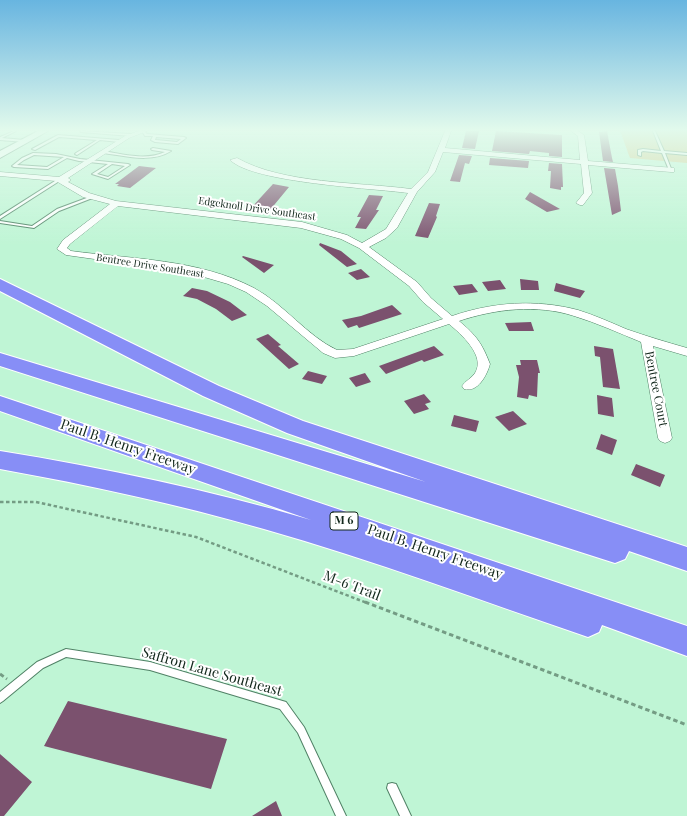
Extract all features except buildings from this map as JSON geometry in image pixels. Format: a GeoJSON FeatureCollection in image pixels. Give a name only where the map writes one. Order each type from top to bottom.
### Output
{"type":"FeatureCollection","features":[{"type":"Feature","properties":{"kind":"highway"},"geometry":{"type":"LineString","coordinates":[[0,284],[211,391],[295,427],[687,559]]}},
{"type":"Feature","properties":{"kind":"highway"},"geometry":{"type":"LineString","coordinates":[[0,290],[46,308]]}},
{"type":"Feature","properties":{"kind":"highway"},"geometry":{"type":"LineString","coordinates":[[0,359],[687,574]]}},
{"type":"Feature","properties":{"kind":"highway","name":"Paul B. Henry Freeway"},"geometry":{"type":"LineString","coordinates":[[0,403],[308,508],[687,641]]}},
{"type":"Feature","properties":{"kind":"highway"},"geometry":{"type":"LineString","coordinates":[[0,460],[165,493],[280,522],[357,545],[687,655]]}},
{"type":"Feature","properties":{"kind":"street"},"geometry":{"type":"LineString","coordinates":[[59,180],[76,169]]}},
{"type":"Feature","properties":{"kind":"street"},"geometry":{"type":"LineString","coordinates":[[256,169],[289,177],[412,191]]}},
{"type":"Feature","properties":{"kind":"street"},"geometry":{"type":"LineString","coordinates":[[362,246],[380,240],[389,233],[397,222],[412,191],[430,175],[432,169]]}},
{"type":"Feature","properties":{"kind":"street"},"geometry":{"type":"LineString","coordinates":[[580,203],[588,193],[586,169]]}},
{"type":"Feature","properties":{"kind":"street"},"geometry":{"type":"LineString","coordinates":[[661,169],[671,170]]}},
{"type":"Feature","properties":{"kind":"street","name":"Edgeknoll Drive Southeast"},"geometry":{"type":"LineString","coordinates":[[0,174],[80,182]]}},
{"type":"Feature","properties":{"kind":"street","name":"Edgeknoll Drive Southeast"},"geometry":{"type":"LineString","coordinates":[[59,180],[116,203],[302,225],[344,237],[362,246],[413,284],[427,300],[452,319],[477,345],[484,364],[481,375],[468,386]]}},
{"type":"Feature","properties":{"kind":"street","name":"Bentree Drive Southeast"},"geometry":{"type":"LineString","coordinates":[[116,203],[66,242],[62,249],[69,253],[177,269],[223,278],[250,290],[295,326],[327,350],[335,354],[344,354],[452,319]]}},
{"type":"Feature","properties":{"kind":"street"},"geometry":{"type":"LineString","coordinates":[[452,319],[477,311],[497,307],[545,307],[576,314],[646,340],[687,352]]}},
{"type":"Feature","properties":{"kind":"street","name":"Bentree Court"},"geometry":{"type":"LineString","coordinates":[[646,340],[665,438]]}},
{"type":"Feature","properties":{"kind":"lane"},"geometry":{"type":"LineString","coordinates":[[102,169],[94,174],[108,178],[122,169]]}},
{"type":"Feature","properties":{"kind":"lane"},"geometry":{"type":"LineString","coordinates":[[0,218],[59,180]]}},
{"type":"Feature","properties":{"kind":"lane"},"geometry":{"type":"LineString","coordinates":[[0,222],[33,227],[58,210],[96,195]]}},
{"type":"Feature","properties":{"kind":"lane"},"geometry":{"type":"LineString","coordinates":[[0,213],[7,214]]}},
{"type":"Feature","properties":{"kind":"lane","name":"Saffron Lane Southeast"},"geometry":{"type":"LineString","coordinates":[[0,698],[40,665],[66,653],[150,666],[264,699],[283,706],[301,730],[341,816]]}},
{"type":"Feature","properties":{"kind":"lane"},"geometry":{"type":"LineString","coordinates":[[392,788],[406,816]]}},
{"type":"Feature","properties":{"kind":"path","name":"M-6 Trail"},"geometry":{"type":"LineString","coordinates":[[0,502],[36,502],[161,528],[196,537],[687,725]]}}]}
